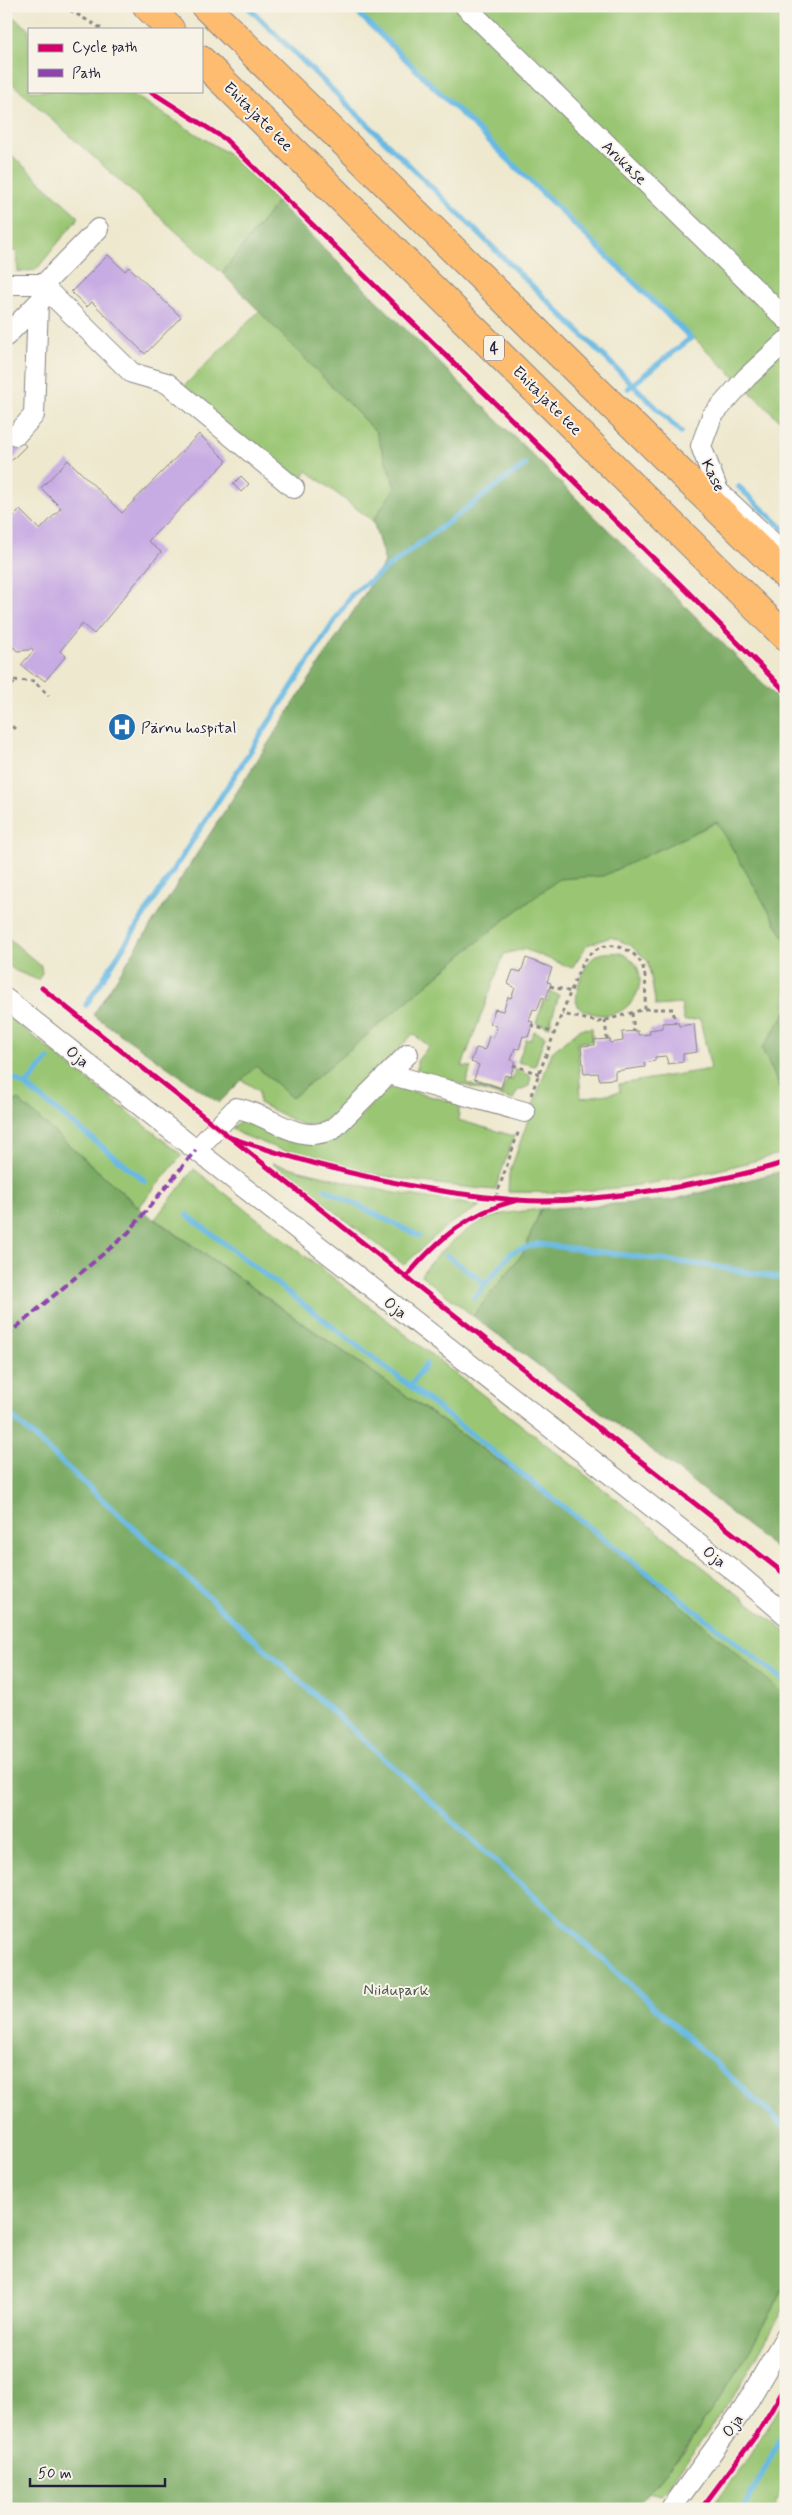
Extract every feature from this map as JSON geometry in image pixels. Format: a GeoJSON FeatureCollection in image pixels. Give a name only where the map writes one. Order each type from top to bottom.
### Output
{"type":"FeatureCollection","features":[{"type":"Feature","properties":{"kind":"highway"},"geometry":{"type":"LineString","coordinates":[[147,6],[169,28]]}},
{"type":"Feature","properties":{"kind":"highway"},"geometry":{"type":"LineString","coordinates":[[205,6],[786,576]]}},
{"type":"Feature","properties":{"kind":"highway","name":"Ehitajate tee"},"geometry":{"type":"LineString","coordinates":[[202,61],[786,637]]}},
{"type":"Feature","properties":{"kind":"street","name":"Arukase"},"geometry":{"type":"LineString","coordinates":[[465,6],[786,319]]}},
{"type":"Feature","properties":{"kind":"street"},"geometry":{"type":"LineString","coordinates":[[6,336],[98,228]]}},
{"type":"Feature","properties":{"kind":"street"},"geometry":{"type":"LineString","coordinates":[[6,284],[44,293],[132,373],[167,383],[294,488]]}},
{"type":"Feature","properties":{"kind":"street"},"geometry":{"type":"LineString","coordinates":[[16,435],[34,415],[44,293]]}},
{"type":"Feature","properties":{"kind":"street","name":"Kase"},"geometry":{"type":"LineString","coordinates":[[786,342],[747,377],[712,416],[701,446],[718,491],[786,555]]}},
{"type":"Feature","properties":{"kind":"street","name":"Oja"},"geometry":{"type":"LineString","coordinates":[[6,999],[734,1571],[786,1615]]}},
{"type":"Feature","properties":{"kind":"street"},"geometry":{"type":"LineString","coordinates":[[196,1150],[236,1108],[261,1115],[292,1132],[319,1135],[338,1125],[408,1054]]}},
{"type":"Feature","properties":{"kind":"street"},"geometry":{"type":"LineString","coordinates":[[388,1074],[525,1112]]}},
{"type":"Feature","properties":{"kind":"street","name":"Oja"},"geometry":{"type":"LineString","coordinates":[[670,2509],[744,2408],[786,2336]]}},
{"type":"Feature","properties":{"kind":"path"},"geometry":{"type":"LineString","coordinates":[[62,6],[100,28]]}},
{"type":"Feature","properties":{"kind":"path"},"geometry":{"type":"LineString","coordinates":[[16,7],[24,13]]}},
{"type":"Feature","properties":{"kind":"path"},"geometry":{"type":"LineString","coordinates":[[6,680],[34,681],[48,696]]}},
{"type":"Feature","properties":{"kind":"path"},"geometry":{"type":"LineString","coordinates":[[6,690],[17,680]]}},
{"type":"Feature","properties":{"kind":"path"},"geometry":{"type":"LineString","coordinates":[[6,721],[15,729]]}},
{"type":"Feature","properties":{"kind":"path"},"geometry":{"type":"LineString","coordinates":[[496,1197],[525,1112],[562,1014],[589,955],[600,947],[612,944],[635,954],[646,968],[645,1009]]}},
{"type":"Feature","properties":{"kind":"path"},"geometry":{"type":"LineString","coordinates":[[550,986],[571,992]]}},
{"type":"Feature","properties":{"kind":"path"},"geometry":{"type":"LineString","coordinates":[[562,1014],[599,1022],[645,1009],[673,1009],[674,1022]]}},
{"type":"Feature","properties":{"kind":"path"},"geometry":{"type":"LineString","coordinates":[[632,1013],[634,1032]]}},
{"type":"Feature","properties":{"kind":"path"},"geometry":{"type":"LineString","coordinates":[[605,1020],[607,1039]]}},
{"type":"Feature","properties":{"kind":"path"},"geometry":{"type":"LineString","coordinates":[[532,1025],[555,1033]]}},
{"type":"Feature","properties":{"kind":"path"},"geometry":{"type":"LineString","coordinates":[[513,1065],[539,1074]]}},
{"type":"Feature","properties":{"kind":"path"},"geometry":{"type":"LineString","coordinates":[[487,1196],[504,1198]]}},
{"type":"Feature","properties":{"kind":"green space"},"geometry":{"type":"Polygon","coordinates":[[[349,6],[786,6],[786,424],[777,418],[349,6]]]}},
{"type":"Feature","properties":{"kind":"green space"},"geometry":{"type":"Polygon","coordinates":[[[6,12],[28,28],[28,92],[129,92],[227,153],[277,202],[222,273],[6,78],[6,12]]]}},
{"type":"Feature","properties":{"kind":"green space"},"geometry":{"type":"Polygon","coordinates":[[[6,150],[79,217],[36,270],[18,272],[17,251],[6,251],[6,150]]]}},
{"type":"Feature","properties":{"kind":"green space"},"geometry":{"type":"Polygon","coordinates":[[[277,202],[786,706],[786,941],[717,822],[603,876],[559,879],[494,928],[292,1098],[256,1066],[219,1103],[93,1015],[385,562],[373,521],[395,487],[376,432],[222,273],[277,202]]]}},
{"type":"Feature","properties":{"kind":"green space"},"geometry":{"type":"Polygon","coordinates":[[[259,311],[376,432],[395,488],[373,521],[307,471],[298,483],[182,388],[259,311]]]}},
{"type":"Feature","properties":{"kind":"green space"},"geometry":{"type":"Polygon","coordinates":[[[717,822],[786,941],[786,1012],[762,1049],[786,1100],[786,1152],[732,1167],[649,1184],[565,1192],[508,1192],[509,1174],[552,1052],[580,1029],[592,1028],[592,1041],[577,1043],[581,1098],[620,1092],[619,1084],[711,1069],[700,1019],[684,1021],[681,1004],[656,1006],[648,961],[630,945],[611,937],[587,945],[572,968],[524,949],[504,954],[462,1066],[471,1067],[466,1083],[501,1095],[507,1079],[512,1080],[515,1069],[531,1076],[529,1086],[517,1091],[513,1100],[417,1071],[417,1061],[429,1046],[413,1034],[336,1114],[318,1124],[302,1125],[259,1103],[259,1091],[242,1080],[256,1066],[292,1098],[494,928],[559,879],[603,875],[717,822]]]}},
{"type":"Feature","properties":{"kind":"green space"},"geometry":{"type":"Polygon","coordinates":[[[6,936],[41,966],[42,973],[38,980],[16,971],[6,964],[6,936]]]}},
{"type":"Feature","properties":{"kind":"green space"},"geometry":{"type":"Polygon","coordinates":[[[604,953],[620,953],[633,961],[639,972],[639,985],[634,998],[625,1008],[612,1014],[596,1014],[577,1006],[576,1001],[585,968],[594,957],[604,953]]]}},
{"type":"Feature","properties":{"kind":"green space"},"geometry":{"type":"Polygon","coordinates":[[[550,992],[559,995],[549,1027],[536,1023],[544,1000],[548,1001],[550,992]]]}},
{"type":"Feature","properties":{"kind":"green space"},"geometry":{"type":"Polygon","coordinates":[[[786,1012],[786,1100],[762,1049],[786,1012]]]}},
{"type":"Feature","properties":{"kind":"green space"},"geometry":{"type":"Polygon","coordinates":[[[9,1017],[182,1155],[139,1207],[17,1099],[6,1115],[6,1020],[9,1017]]]}},
{"type":"Feature","properties":{"kind":"green space"},"geometry":{"type":"Polygon","coordinates":[[[534,1031],[545,1036],[535,1066],[518,1062],[526,1039],[530,1040],[534,1031]]]}},
{"type":"Feature","properties":{"kind":"green space"},"geometry":{"type":"Polygon","coordinates":[[[395,1087],[460,1104],[458,1120],[514,1136],[495,1190],[434,1184],[343,1168],[284,1151],[243,1135],[232,1128],[244,1118],[311,1145],[326,1142],[343,1134],[385,1090],[395,1087]]]}},
{"type":"Feature","properties":{"kind":"green space","name":"Niidupark"},"geometry":{"type":"Polygon","coordinates":[[[17,1099],[144,1212],[552,1498],[642,1572],[786,1696],[786,2283],[754,2343],[717,2402],[656,2484],[633,2509],[6,2509],[6,1115],[17,1099]]]}},
{"type":"Feature","properties":{"kind":"green space"},"geometry":{"type":"Polygon","coordinates":[[[272,1163],[389,1192],[480,1206],[445,1227],[404,1265],[272,1163]]]}},
{"type":"Feature","properties":{"kind":"green space"},"geometry":{"type":"Polygon","coordinates":[[[194,1169],[786,1632],[786,1696],[552,1498],[155,1219],[194,1169]]]}},
{"type":"Feature","properties":{"kind":"green space"},"geometry":{"type":"Polygon","coordinates":[[[786,1170],[786,1557],[683,1474],[473,1316],[523,1253],[541,1209],[672,1200],[786,1170]]]}},
{"type":"Feature","properties":{"kind":"green space"},"geometry":{"type":"Polygon","coordinates":[[[541,1209],[523,1253],[473,1316],[421,1275],[434,1258],[475,1225],[495,1216],[541,1209]]]}},
{"type":"Feature","properties":{"kind":"green space"},"geometry":{"type":"Polygon","coordinates":[[[786,2283],[786,2305],[737,2391],[661,2495],[648,2492],[686,2448],[763,2328],[786,2283]]]}},
{"type":"Feature","properties":{"kind":"green space"},"geometry":{"type":"Polygon","coordinates":[[[786,2398],[786,2479],[774,2509],[709,2509],[741,2469],[786,2398]]]}},
{"type":"Feature","properties":{"kind":"building"},"geometry":{"type":"Polygon","coordinates":[[[108,255],[125,271],[129,267],[181,317],[145,354],[92,302],[87,307],[71,292],[108,255]]]}},
{"type":"Feature","properties":{"kind":"building"},"geometry":{"type":"Polygon","coordinates":[[[6,427],[26,446],[6,466],[6,427]]]}},
{"type":"Feature","properties":{"kind":"building"},"geometry":{"type":"Polygon","coordinates":[[[199,434],[227,461],[148,541],[161,552],[94,634],[82,624],[60,651],[66,656],[45,681],[37,675],[36,677],[21,665],[34,650],[31,648],[29,650],[17,651],[14,647],[12,650],[6,645],[6,524],[20,510],[40,530],[61,508],[41,488],[68,460],[122,513],[199,434]]]}},
{"type":"Feature","properties":{"kind":"building"},"geometry":{"type":"Polygon","coordinates":[[[241,476],[249,484],[241,492],[233,484],[241,476]]]}},
{"type":"Feature","properties":{"kind":"building"},"geometry":{"type":"Polygon","coordinates":[[[526,958],[552,968],[547,982],[551,983],[546,999],[542,997],[537,1010],[533,1009],[529,1021],[533,1022],[528,1037],[523,1036],[519,1049],[515,1048],[511,1060],[515,1061],[510,1077],[505,1075],[501,1088],[474,1079],[479,1065],[471,1062],[476,1048],[485,1050],[489,1036],[493,1037],[497,1027],[490,1023],[495,1009],[503,1011],[508,997],[511,998],[515,988],[508,984],[513,970],[521,972],[526,958]]]}},
{"type":"Feature","properties":{"kind":"building"},"geometry":{"type":"Polygon","coordinates":[[[678,1022],[679,1026],[694,1024],[697,1052],[683,1054],[683,1062],[668,1064],[666,1056],[655,1057],[655,1061],[644,1063],[645,1067],[615,1071],[615,1079],[600,1080],[598,1073],[584,1074],[581,1046],[595,1045],[594,1040],[610,1039],[610,1043],[623,1041],[622,1032],[638,1031],[638,1035],[650,1034],[649,1030],[663,1028],[662,1023],[678,1022]]]}},
{"type":"Feature","properties":{"kind":"waterway"},"geometry":{"type":"LineString","coordinates":[[247,6],[681,432]]}},
{"type":"Feature","properties":{"kind":"waterway"},"geometry":{"type":"LineString","coordinates":[[351,6],[691,338],[628,388]]}},
{"type":"Feature","properties":{"kind":"waterway"},"geometry":{"type":"LineString","coordinates":[[86,1005],[352,594],[526,464]]}},
{"type":"Feature","properties":{"kind":"waterway"},"geometry":{"type":"LineString","coordinates":[[739,487],[786,531]]}},
{"type":"Feature","properties":{"kind":"waterway"},"geometry":{"type":"LineString","coordinates":[[26,1086],[48,1059]]}},
{"type":"Feature","properties":{"kind":"waterway"},"geometry":{"type":"LineString","coordinates":[[6,1074],[26,1086],[145,1181]]}},
{"type":"Feature","properties":{"kind":"waterway"},"geometry":{"type":"LineString","coordinates":[[325,1189],[419,1236]]}},
{"type":"Feature","properties":{"kind":"waterway"},"geometry":{"type":"LineString","coordinates":[[187,1215],[410,1386],[786,1682]]}},
{"type":"Feature","properties":{"kind":"waterway"},"geometry":{"type":"LineString","coordinates":[[474,1298],[512,1252],[537,1244],[718,1267],[786,1279]]}},
{"type":"Feature","properties":{"kind":"waterway"},"geometry":{"type":"LineString","coordinates":[[446,1255],[486,1284]]}},
{"type":"Feature","properties":{"kind":"waterway"},"geometry":{"type":"LineString","coordinates":[[410,1386],[426,1364]]}},
{"type":"Feature","properties":{"kind":"waterway"},"geometry":{"type":"LineString","coordinates":[[6,1411],[786,2128]]}},
{"type":"Feature","properties":{"kind":"waterway"},"geometry":{"type":"LineString","coordinates":[[744,2509],[786,2428]]}},
{"type":"Feature","properties":{"kind":"marked path"},"geometry":{"type":"LineString","coordinates":[[6,1336],[128,1233],[196,1150]]}},
{"type":"Feature","properties":{"kind":"cycle path"},"geometry":{"type":"LineString","coordinates":[[152,92],[225,139],[686,590],[786,692]]}},
{"type":"Feature","properties":{"kind":"cycle path"},"geometry":{"type":"LineString","coordinates":[[42,988],[406,1277]]}},
{"type":"Feature","properties":{"kind":"cycle path"},"geometry":{"type":"LineString","coordinates":[[229,1137],[300,1160],[371,1178],[443,1191],[536,1201],[594,1198],[671,1188],[744,1174],[786,1162]]}},
{"type":"Feature","properties":{"kind":"cycle path"},"geometry":{"type":"LineString","coordinates":[[518,1200],[500,1205],[469,1220],[443,1239],[406,1277],[786,1575]]}},
{"type":"Feature","properties":{"kind":"cycle path"},"geometry":{"type":"LineString","coordinates":[[701,2509],[757,2434],[786,2386]]}},
{"type":"Feature","properties":{"kind":"place","name":"Pärnu hospital"},"geometry":{"type":"Point","coordinates":[122,727]}}]}
